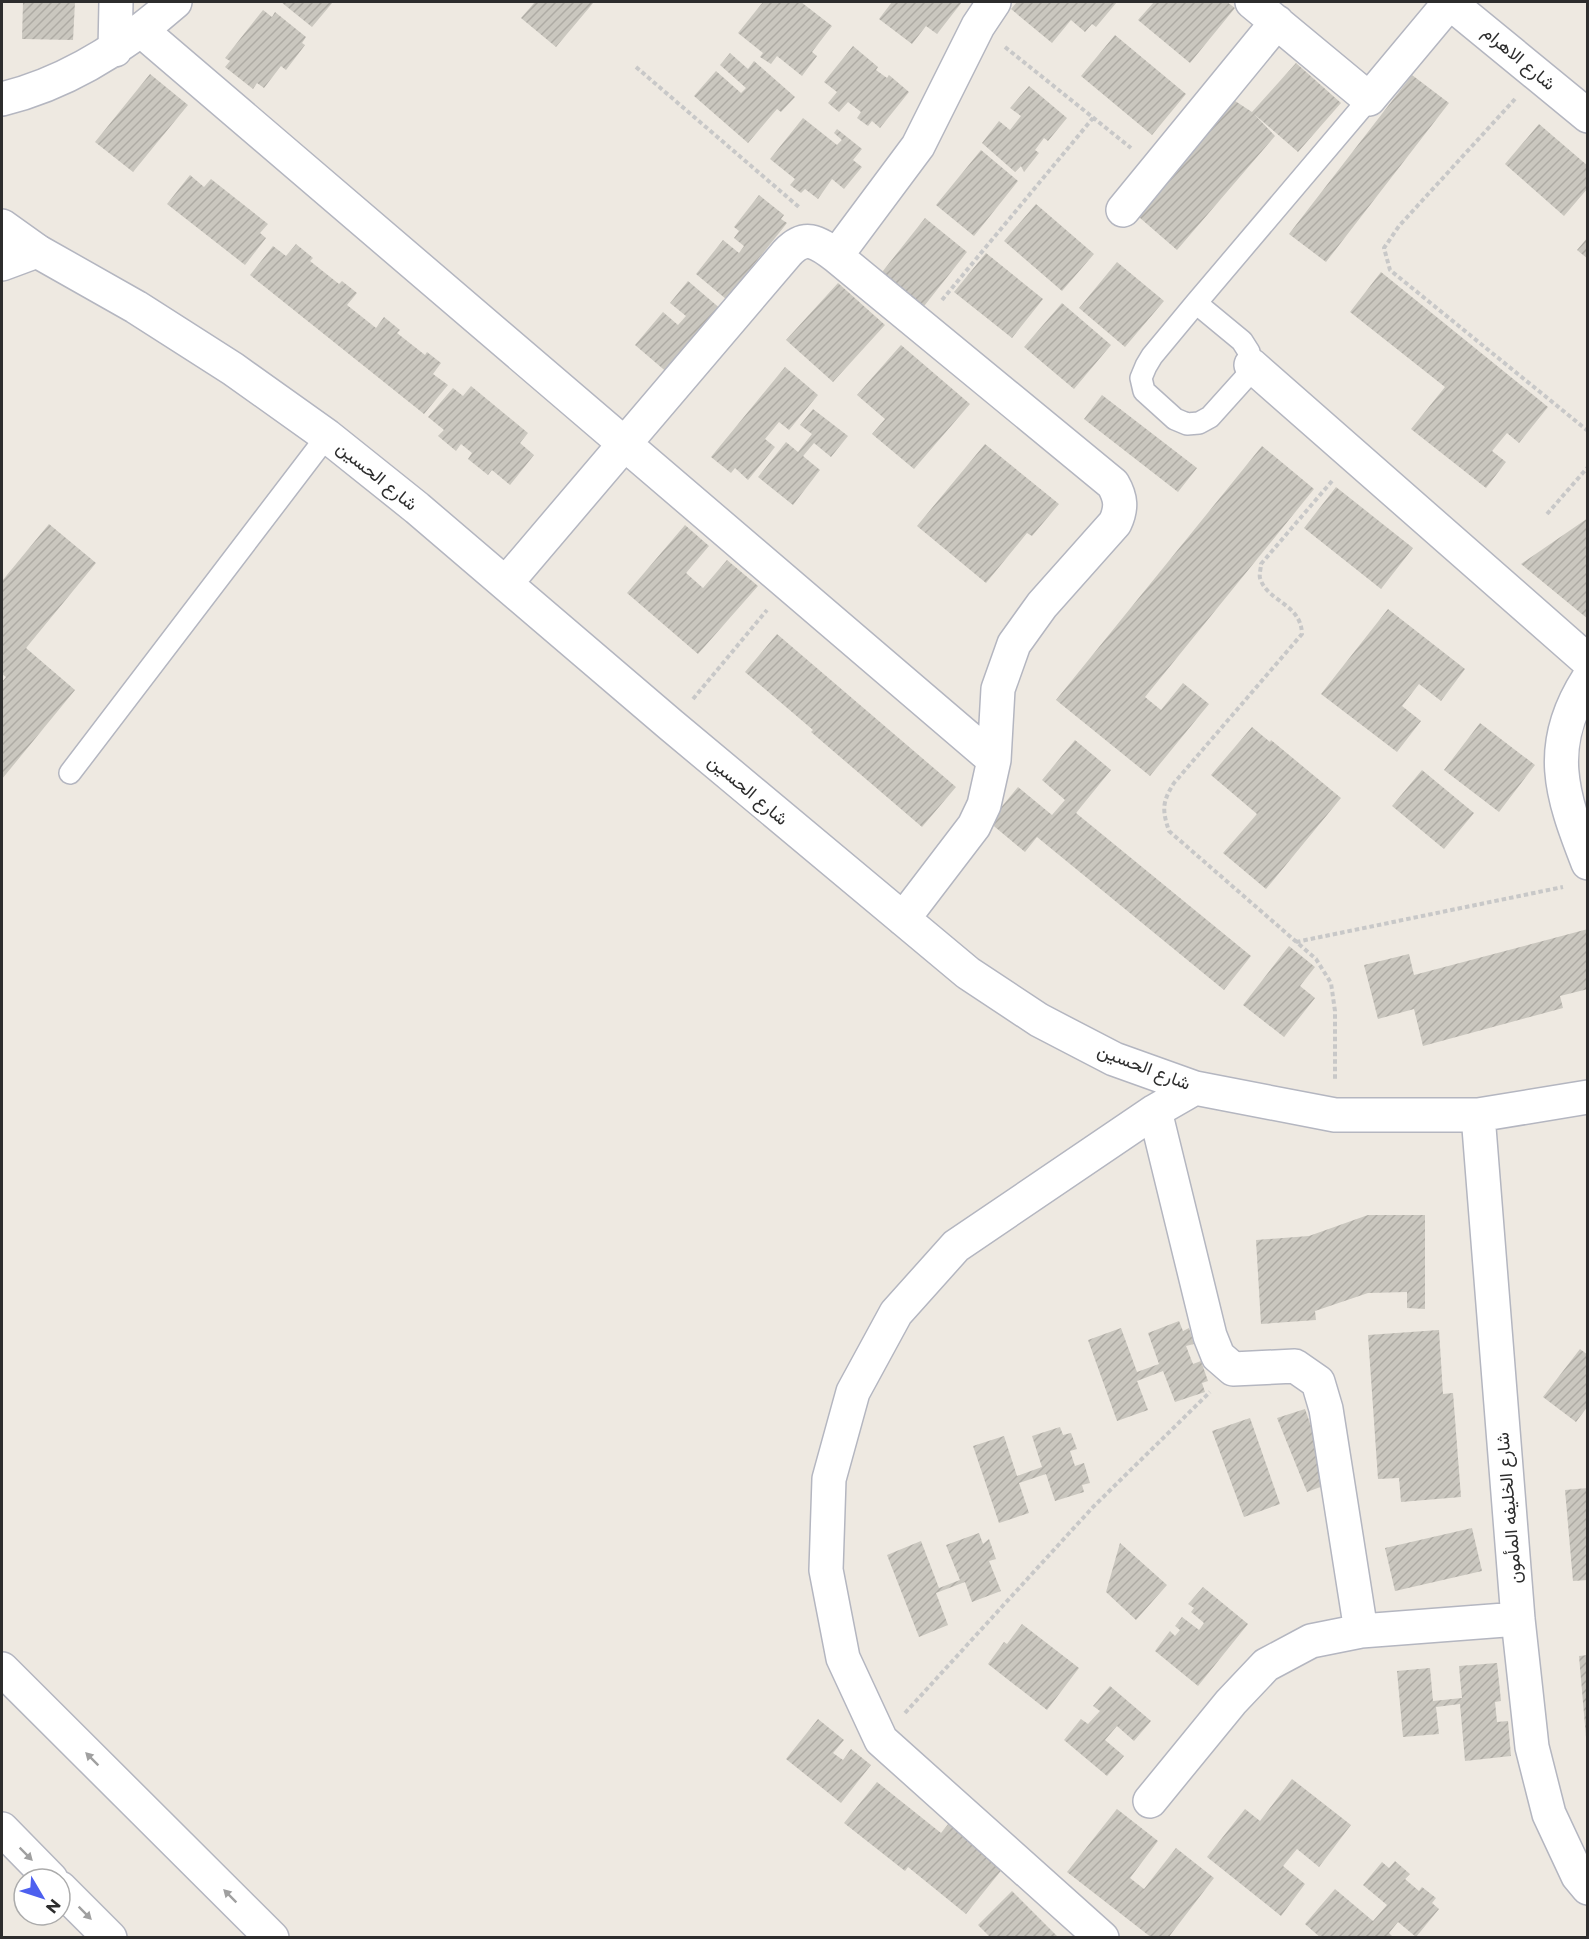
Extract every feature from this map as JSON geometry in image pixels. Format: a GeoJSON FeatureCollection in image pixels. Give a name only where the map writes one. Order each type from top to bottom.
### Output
{"type":"FeatureCollection","features":[{"type":"Feature","properties":{"kind":"street"},"geometry":{"type":"LineString","coordinates":[[115,50],[116,2]]}},
{"type":"Feature","properties":{"kind":"street"},"geometry":{"type":"LineString","coordinates":[[2,99],[20,95],[53,82],[115,50],[142,31],[175,2]]}},
{"type":"Feature","properties":{"kind":"street"},"geometry":{"type":"LineString","coordinates":[[1252,2],[1369,99],[1450,2]]}},
{"type":"Feature","properties":{"kind":"street","name":"شارع الاهرام"},"geometry":{"type":"LineString","coordinates":[[1450,2],[1587,116]]}},
{"type":"Feature","properties":{"kind":"street"},"geometry":{"type":"LineString","coordinates":[[840,250],[918,146],[986,14]]}},
{"type":"Feature","properties":{"kind":"street"},"geometry":{"type":"LineString","coordinates":[[1123,210],[1277,22]]}},
{"type":"Feature","properties":{"kind":"street"},"geometry":{"type":"LineString","coordinates":[[142,31],[994,760]]}},
{"type":"Feature","properties":{"kind":"street","name":"شارع الحسين"},"geometry":{"type":"LineString","coordinates":[[2,226],[36,251],[136,306],[233,369],[327,436],[506,583],[671,725],[968,973],[1039,1020],[1114,1059],[1195,1088],[1335,1115],[1478,1115],[1587,1097]]}},
{"type":"Feature","properties":{"kind":"street"},"geometry":{"type":"LineString","coordinates":[[506,583],[796,243],[811,240],[824,247],[840,250],[921,326],[1113,484],[1120,496],[1121,510],[1115,523],[1042,605],[1014,644],[998,689],[994,760],[984,805],[974,826],[903,919]]}},
{"type":"Feature","properties":{"kind":"street"},"geometry":{"type":"LineString","coordinates":[[2,264],[36,251]]}},
{"type":"Feature","properties":{"kind":"street"},"geometry":{"type":"LineString","coordinates":[[1251,365],[1587,661]]}},
{"type":"Feature","properties":{"kind":"street"},"geometry":{"type":"LineString","coordinates":[[1587,679],[1577,696],[1565,728],[1561,761],[1563,794],[1587,863]]}},
{"type":"Feature","properties":{"kind":"street"},"geometry":{"type":"LineString","coordinates":[[1102,1938],[881,1740],[843,1658],[825,1570],[829,1479],[853,1392],[896,1313],[956,1246],[1155,1111],[1195,1088]]}},
{"type":"Feature","properties":{"kind":"street"},"geometry":{"type":"LineString","coordinates":[[1155,1111],[1210,1336],[1218,1356],[1233,1369],[1295,1366],[1318,1382],[1326,1409],[1361,1631]]}},
{"type":"Feature","properties":{"kind":"street","name":"شارع الخليفه المأمون"},"geometry":{"type":"LineString","coordinates":[[1478,1115],[1518,1619],[1532,1748],[1549,1814],[1578,1876],[1587,1888]]}},
{"type":"Feature","properties":{"kind":"street"},"geometry":{"type":"LineString","coordinates":[[1150,1801],[1231,1702],[1266,1665],[1311,1641],[1361,1631],[1518,1619]]}},
{"type":"Feature","properties":{"kind":"street"},"geometry":{"type":"LineString","coordinates":[[2,1669],[272,1938]]}},
{"type":"Feature","properties":{"kind":"street"},"geometry":{"type":"LineString","coordinates":[[2,1829],[39,1867]]}},
{"type":"Feature","properties":{"kind":"street"},"geometry":{"type":"LineString","coordinates":[[72,1900],[110,1938]]}},
{"type":"Feature","properties":{"kind":"lane"},"geometry":{"type":"LineString","coordinates":[[1196,303],[1242,341],[1249,352],[1251,365],[1246,377],[1210,417],[1199,423],[1187,424],[1175,419],[1144,390],[1141,378],[1146,366],[1196,303],[1369,99]]}},
{"type":"Feature","properties":{"kind":"lane"},"geometry":{"type":"LineString","coordinates":[[70,772],[327,436]]}},
{"type":"Feature","properties":{"kind":"path"},"geometry":{"type":"LineString","coordinates":[[986,14],[1093,118],[1157,169]]}},
{"type":"Feature","properties":{"kind":"path"},"geometry":{"type":"LineString","coordinates":[[636,68],[840,250]]}},
{"type":"Feature","properties":{"kind":"path"},"geometry":{"type":"LineString","coordinates":[[1538,73],[1399,226],[1384,248],[1390,270],[1587,431]]}},
{"type":"Feature","properties":{"kind":"path"},"geometry":{"type":"LineString","coordinates":[[921,326],[1093,118]]}},
{"type":"Feature","properties":{"kind":"path"},"geometry":{"type":"LineString","coordinates":[[1335,1115],[1335,1011],[1331,983],[1316,959],[1169,831],[1163,815],[1165,798],[1174,783],[1302,634],[1302,622],[1268,590],[1260,578],[1261,564],[1353,456]]}},
{"type":"Feature","properties":{"kind":"path"},"geometry":{"type":"LineString","coordinates":[[1547,514],[1587,467]]}},
{"type":"Feature","properties":{"kind":"path"},"geometry":{"type":"LineString","coordinates":[[671,725],[788,584]]}},
{"type":"Feature","properties":{"kind":"path"},"geometry":{"type":"LineString","coordinates":[[1296,942],[1564,887]]}},
{"type":"Feature","properties":{"kind":"path"},"geometry":{"type":"LineString","coordinates":[[881,1740],[1094,1507],[1233,1369]]}},
{"type":"Feature","properties":{"kind":"building"},"geometry":{"type":"Polygon","coordinates":[[[23,2],[75,2],[73,40],[22,39],[23,2]]]}},
{"type":"Feature","properties":{"kind":"building"},"geometry":{"type":"Polygon","coordinates":[[[281,2],[333,2],[312,27],[281,2]]]}},
{"type":"Feature","properties":{"kind":"building"},"geometry":{"type":"Polygon","coordinates":[[[535,2],[594,2],[556,47],[521,18],[535,2]]]}},
{"type":"Feature","properties":{"kind":"building"},"geometry":{"type":"Polygon","coordinates":[[[763,2],[801,2],[832,26],[812,52],[817,56],[802,76],[777,56],[771,64],[760,57],[763,53],[738,33],[763,2]]]}},
{"type":"Feature","properties":{"kind":"building"},"geometry":{"type":"Polygon","coordinates":[[[892,2],[962,2],[937,34],[926,26],[912,44],[879,19],[892,2]]]}},
{"type":"Feature","properties":{"kind":"building"},"geometry":{"type":"Polygon","coordinates":[[[1017,2],[1117,2],[1096,27],[1092,24],[1085,32],[1071,20],[1052,43],[1011,9],[1017,2]]]}},
{"type":"Feature","properties":{"kind":"building"},"geometry":{"type":"Polygon","coordinates":[[[1154,2],[1227,2],[1235,8],[1190,63],[1138,20],[1154,2]]]}},
{"type":"Feature","properties":{"kind":"building"},"geometry":{"type":"Polygon","coordinates":[[[263,10],[272,17],[275,12],[306,37],[302,43],[305,45],[286,70],[281,66],[264,88],[257,83],[253,89],[225,67],[230,61],[225,58],[263,10]]]}},
{"type":"Feature","properties":{"kind":"building"},"geometry":{"type":"Polygon","coordinates":[[[1115,35],[1186,94],[1152,135],[1081,76],[1115,35]]]}},
{"type":"Feature","properties":{"kind":"building"},"geometry":{"type":"Polygon","coordinates":[[[853,46],[878,67],[876,70],[887,78],[889,75],[909,92],[880,128],[872,121],[868,126],[857,118],[861,112],[848,102],[839,112],[828,103],[837,92],[824,82],[853,46]]]}},
{"type":"Feature","properties":{"kind":"building"},"geometry":{"type":"Polygon","coordinates":[[[730,53],[748,69],[754,61],[795,97],[781,112],[777,109],[748,143],[694,96],[716,71],[741,93],[746,88],[720,65],[730,53]]]}},
{"type":"Feature","properties":{"kind":"building"},"geometry":{"type":"Polygon","coordinates":[[[1296,63],[1341,103],[1298,152],[1254,114],[1275,136],[1177,250],[1132,211],[1229,97],[1252,112],[1296,63]]]}},
{"type":"Feature","properties":{"kind":"building"},"geometry":{"type":"Polygon","coordinates":[[[150,74],[188,105],[133,172],[95,142],[150,74]]]}},
{"type":"Feature","properties":{"kind":"building"},"geometry":{"type":"Polygon","coordinates":[[[1412,75],[1449,103],[1326,262],[1289,234],[1412,75]]]}},
{"type":"Feature","properties":{"kind":"building"},"geometry":{"type":"Polygon","coordinates":[[[1029,86],[1067,118],[1048,141],[1044,138],[1035,150],[1039,153],[1024,172],[1021,166],[1015,172],[982,143],[999,121],[1010,130],[1021,116],[1010,108],[1029,86]]]}},
{"type":"Feature","properties":{"kind":"building"},"geometry":{"type":"Polygon","coordinates":[[[803,118],[837,145],[842,140],[834,133],[837,129],[862,149],[853,160],[862,167],[844,189],[832,179],[818,199],[805,189],[801,193],[790,185],[795,179],[770,159],[803,118]]]}},
{"type":"Feature","properties":{"kind":"building"},"geometry":{"type":"Polygon","coordinates":[[[1539,124],[1588,166],[1588,188],[1564,216],[1505,164],[1539,124]]]}},
{"type":"Feature","properties":{"kind":"building"},"geometry":{"type":"Polygon","coordinates":[[[981,150],[1018,181],[974,236],[936,205],[981,150]]]}},
{"type":"Feature","properties":{"kind":"building"},"geometry":{"type":"Polygon","coordinates":[[[190,175],[204,187],[211,179],[268,224],[260,233],[266,238],[245,265],[167,204],[190,175]]]}},
{"type":"Feature","properties":{"kind":"building"},"geometry":{"type":"Polygon","coordinates":[[[759,195],[784,215],[781,219],[787,223],[726,299],[696,274],[723,240],[739,253],[744,246],[734,238],[739,231],[734,227],[759,195]]]}},
{"type":"Feature","properties":{"kind":"building"},"geometry":{"type":"Polygon","coordinates":[[[1036,204],[1094,254],[1062,291],[1004,241],[1036,204]]]}},
{"type":"Feature","properties":{"kind":"building"},"geometry":{"type":"Polygon","coordinates":[[[925,218],[967,252],[921,310],[879,276],[925,218]]]}},
{"type":"Feature","properties":{"kind":"building"},"geometry":{"type":"Polygon","coordinates":[[[1588,237],[1588,259],[1577,250],[1588,237]]]}},
{"type":"Feature","properties":{"kind":"building"},"geometry":{"type":"Polygon","coordinates":[[[296,244],[313,258],[310,261],[339,284],[342,281],[357,293],[347,305],[376,328],[384,317],[400,330],[397,333],[425,355],[427,352],[441,363],[433,374],[448,385],[424,414],[250,275],[273,246],[286,256],[296,244]]]}},
{"type":"Feature","properties":{"kind":"building"},"geometry":{"type":"Polygon","coordinates":[[[986,253],[1043,299],[1012,338],[954,292],[986,253]]]}},
{"type":"Feature","properties":{"kind":"building"},"geometry":{"type":"Polygon","coordinates":[[[1117,262],[1164,301],[1125,347],[1079,308],[1117,262]]]}},
{"type":"Feature","properties":{"kind":"building"},"geometry":{"type":"Polygon","coordinates":[[[1381,272],[1548,407],[1519,443],[1507,433],[1492,451],[1506,462],[1486,488],[1411,429],[1445,387],[1350,312],[1381,272]]]}},
{"type":"Feature","properties":{"kind":"building"},"geometry":{"type":"Polygon","coordinates":[[[688,281],[722,310],[669,374],[635,345],[663,312],[678,325],[686,316],[670,303],[688,281]]]}},
{"type":"Feature","properties":{"kind":"building"},"geometry":{"type":"Polygon","coordinates":[[[838,283],[885,325],[833,382],[786,340],[838,283]]]}},
{"type":"Feature","properties":{"kind":"building"},"geometry":{"type":"Polygon","coordinates":[[[1062,303],[1111,345],[1074,389],[1024,347],[1062,303]]]}},
{"type":"Feature","properties":{"kind":"building"},"geometry":{"type":"Polygon","coordinates":[[[901,345],[970,404],[914,469],[872,434],[885,419],[857,395],[901,345]]]}},
{"type":"Feature","properties":{"kind":"building"},"geometry":{"type":"Polygon","coordinates":[[[785,367],[818,395],[789,430],[779,422],[765,439],[775,447],[748,480],[735,468],[731,473],[711,457],[785,367]]]}},
{"type":"Feature","properties":{"kind":"building"},"geometry":{"type":"Polygon","coordinates":[[[471,386],[528,433],[520,443],[534,455],[510,485],[492,470],[488,475],[468,459],[472,453],[461,444],[456,451],[438,436],[444,430],[428,417],[453,388],[463,396],[471,386]]]}},
{"type":"Feature","properties":{"kind":"building"},"geometry":{"type":"Polygon","coordinates":[[[1102,395],[1197,468],[1178,492],[1084,419],[1102,395]]]}},
{"type":"Feature","properties":{"kind":"building"},"geometry":{"type":"Polygon","coordinates":[[[813,409],[848,436],[831,457],[814,443],[803,456],[820,470],[793,505],[758,477],[786,442],[798,452],[812,434],[800,425],[813,409]]]}},
{"type":"Feature","properties":{"kind":"building"},"geometry":{"type":"Polygon","coordinates":[[[985,444],[1059,504],[1032,536],[1027,533],[986,583],[917,526],[985,444]]]}},
{"type":"Feature","properties":{"kind":"building"},"geometry":{"type":"Polygon","coordinates":[[[1262,446],[1314,489],[1145,697],[1161,710],[1183,683],[1209,704],[1150,776],[1056,700],[1262,446]]]}},
{"type":"Feature","properties":{"kind":"building"},"geometry":{"type":"Polygon","coordinates":[[[1336,487],[1413,548],[1381,589],[1304,528],[1336,487]]]}},
{"type":"Feature","properties":{"kind":"building"},"geometry":{"type":"Polygon","coordinates":[[[1588,518],[1588,619],[1521,564],[1588,518]]]}},
{"type":"Feature","properties":{"kind":"building"},"geometry":{"type":"Polygon","coordinates":[[[49,524],[96,563],[26,648],[75,690],[2,779],[2,682],[6,677],[2,674],[2,581],[49,524]]]}},
{"type":"Feature","properties":{"kind":"building"},"geometry":{"type":"Polygon","coordinates":[[[685,525],[709,546],[686,573],[703,588],[727,560],[758,586],[698,654],[627,593],[685,525]]]}},
{"type":"Feature","properties":{"kind":"building"},"geometry":{"type":"Polygon","coordinates":[[[1388,609],[1465,669],[1441,701],[1419,684],[1402,706],[1421,721],[1397,752],[1321,694],[1388,609]]]}},
{"type":"Feature","properties":{"kind":"building"},"geometry":{"type":"Polygon","coordinates":[[[777,634],[956,787],[922,827],[745,672],[777,634]]]}},
{"type":"Feature","properties":{"kind":"building"},"geometry":{"type":"Polygon","coordinates":[[[1480,723],[1535,765],[1499,812],[1444,770],[1480,723]]]}},
{"type":"Feature","properties":{"kind":"building"},"geometry":{"type":"Polygon","coordinates":[[[1252,727],[1341,798],[1266,889],[1223,853],[1257,814],[1211,775],[1252,727]]]}},
{"type":"Feature","properties":{"kind":"building"},"geometry":{"type":"Polygon","coordinates":[[[1075,740],[1111,770],[1076,813],[1251,956],[1224,990],[1037,837],[1025,852],[989,822],[1018,787],[1052,815],[1065,800],[1042,780],[1075,740]]]}},
{"type":"Feature","properties":{"kind":"building"},"geometry":{"type":"Polygon","coordinates":[[[1422,770],[1474,813],[1444,849],[1392,806],[1422,770]]]}},
{"type":"Feature","properties":{"kind":"building"},"geometry":{"type":"Polygon","coordinates":[[[1588,929],[1588,989],[1560,996],[1563,1008],[1423,1046],[1414,1009],[1378,1019],[1364,965],[1409,954],[1414,975],[1588,929]]]}},
{"type":"Feature","properties":{"kind":"building"},"geometry":{"type":"Polygon","coordinates":[[[1289,946],[1315,967],[1300,986],[1315,998],[1284,1037],[1243,1005],[1289,946]]]}},
{"type":"Feature","properties":{"kind":"building"},"geometry":{"type":"Polygon","coordinates":[[[1368,1215],[1425,1215],[1425,1309],[1407,1308],[1407,1292],[1368,1293],[1315,1311],[1316,1320],[1261,1324],[1256,1240],[1309,1236],[1368,1215]]]}},
{"type":"Feature","properties":{"kind":"building"},"geometry":{"type":"Polygon","coordinates":[[[1179,1321],[1183,1331],[1189,1328],[1194,1344],[1186,1346],[1193,1364],[1201,1361],[1208,1381],[1202,1383],[1205,1392],[1175,1402],[1163,1371],[1137,1381],[1148,1410],[1117,1421],[1088,1340],[1121,1328],[1137,1372],[1159,1364],[1148,1333],[1179,1321]]]}},
{"type":"Feature","properties":{"kind":"building"},"geometry":{"type":"Polygon","coordinates":[[[1439,1330],[1443,1394],[1453,1393],[1461,1497],[1401,1502],[1399,1478],[1378,1479],[1368,1335],[1439,1330]]]}},
{"type":"Feature","properties":{"kind":"building"},"geometry":{"type":"Polygon","coordinates":[[[1580,1349],[1588,1355],[1588,1406],[1576,1422],[1543,1397],[1580,1349]]]}},
{"type":"Feature","properties":{"kind":"building"},"geometry":{"type":"Polygon","coordinates":[[[1305,1409],[1331,1483],[1307,1492],[1277,1418],[1305,1409]]]}},
{"type":"Feature","properties":{"kind":"building"},"geometry":{"type":"Polygon","coordinates":[[[1250,1418],[1280,1504],[1244,1517],[1212,1431],[1250,1418]]]}},
{"type":"Feature","properties":{"kind":"building"},"geometry":{"type":"Polygon","coordinates":[[[1060,1427],[1063,1435],[1071,1433],[1077,1449],[1070,1451],[1075,1466],[1084,1463],[1090,1483],[1082,1485],[1084,1492],[1055,1501],[1046,1474],[1019,1483],[1029,1513],[999,1523],[973,1446],[1004,1436],[1017,1476],[1042,1467],[1032,1436],[1060,1427]]]}},
{"type":"Feature","properties":{"kind":"building"},"geometry":{"type":"Polygon","coordinates":[[[1588,1488],[1588,1580],[1573,1581],[1565,1490],[1588,1488]]]}},
{"type":"Feature","properties":{"kind":"building"},"geometry":{"type":"Polygon","coordinates":[[[1472,1528],[1482,1571],[1395,1591],[1385,1548],[1472,1528]]]}},
{"type":"Feature","properties":{"kind":"building"},"geometry":{"type":"Polygon","coordinates":[[[979,1533],[983,1544],[989,1539],[996,1559],[989,1561],[1001,1591],[972,1602],[965,1582],[936,1593],[948,1625],[919,1637],[887,1555],[921,1541],[939,1588],[960,1580],[946,1545],[979,1533]]]}},
{"type":"Feature","properties":{"kind":"building"},"geometry":{"type":"Polygon","coordinates":[[[1120,1543],[1167,1585],[1136,1620],[1106,1592],[1120,1543]]]}},
{"type":"Feature","properties":{"kind":"building"},"geometry":{"type":"Polygon","coordinates":[[[1203,1587],[1248,1624],[1198,1686],[1155,1651],[1170,1631],[1175,1636],[1180,1630],[1175,1626],[1182,1617],[1199,1630],[1204,1623],[1191,1612],[1194,1608],[1188,1604],[1203,1587]]]}},
{"type":"Feature","properties":{"kind":"building"},"geometry":{"type":"Polygon","coordinates":[[[1022,1624],[1079,1668],[1047,1710],[988,1664],[1004,1642],[1007,1644],[1022,1624]]]}},
{"type":"Feature","properties":{"kind":"building"},"geometry":{"type":"Polygon","coordinates":[[[1588,1655],[1588,1737],[1586,1737],[1579,1656],[1588,1655]]]}},
{"type":"Feature","properties":{"kind":"building"},"geometry":{"type":"Polygon","coordinates":[[[1497,1663],[1501,1701],[1495,1702],[1497,1722],[1508,1721],[1511,1756],[1465,1761],[1460,1704],[1436,1707],[1439,1734],[1403,1737],[1397,1671],[1430,1668],[1433,1701],[1462,1698],[1459,1666],[1497,1663]]]}},
{"type":"Feature","properties":{"kind":"building"},"geometry":{"type":"Polygon","coordinates":[[[1110,1686],[1151,1721],[1134,1741],[1117,1726],[1105,1740],[1124,1756],[1107,1776],[1064,1740],[1081,1719],[1088,1724],[1100,1711],[1093,1706],[1110,1686]]]}},
{"type":"Feature","properties":{"kind":"building"},"geometry":{"type":"Polygon","coordinates":[[[818,1719],[844,1740],[833,1753],[843,1760],[851,1749],[871,1765],[841,1803],[786,1759],[818,1719]]]}},
{"type":"Feature","properties":{"kind":"building"},"geometry":{"type":"Polygon","coordinates":[[[1292,1779],[1351,1825],[1319,1867],[1297,1849],[1283,1866],[1305,1884],[1281,1916],[1207,1857],[1245,1809],[1260,1821],[1292,1779]]]}},
{"type":"Feature","properties":{"kind":"building"},"geometry":{"type":"Polygon","coordinates":[[[877,1782],[941,1833],[949,1823],[1004,1867],[966,1914],[908,1867],[905,1871],[844,1823],[877,1782]]]}},
{"type":"Feature","properties":{"kind":"building"},"geometry":{"type":"Polygon","coordinates":[[[1117,1809],[1158,1841],[1130,1878],[1144,1889],[1176,1848],[1214,1878],[1168,1938],[1152,1938],[1067,1872],[1117,1809]]]}},
{"type":"Feature","properties":{"kind":"building"},"geometry":{"type":"Polygon","coordinates":[[[1395,1861],[1410,1874],[1405,1879],[1419,1891],[1422,1887],[1436,1898],[1432,1903],[1439,1909],[1416,1937],[1398,1922],[1389,1933],[1394,1938],[1321,1938],[1305,1924],[1335,1889],[1373,1921],[1387,1905],[1363,1885],[1382,1862],[1389,1868],[1395,1861]]]}},
{"type":"Feature","properties":{"kind":"building"},"geometry":{"type":"Polygon","coordinates":[[[1012,1891],[1059,1938],[991,1938],[978,1925],[1012,1891]]]}}]}
